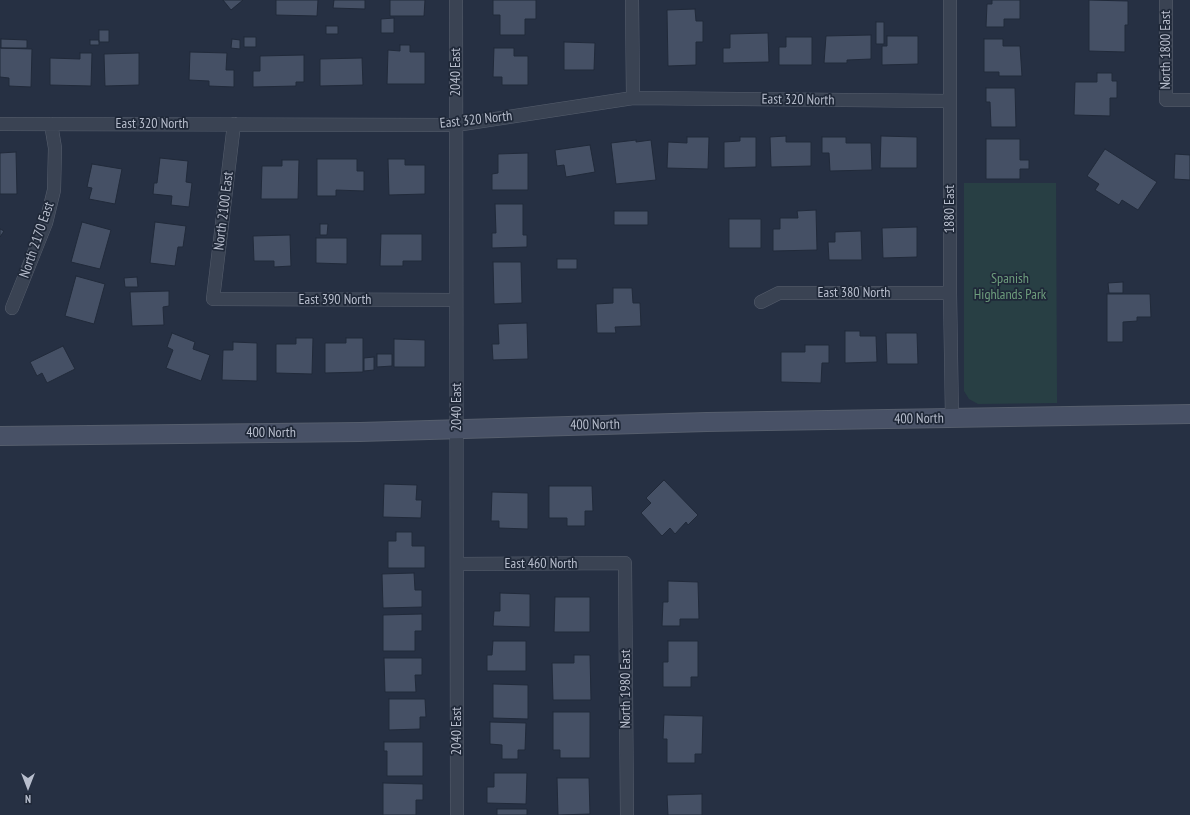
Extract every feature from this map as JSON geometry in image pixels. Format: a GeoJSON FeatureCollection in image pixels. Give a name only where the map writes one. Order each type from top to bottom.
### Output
{"type":"FeatureCollection","features":[{"type":"Feature","properties":{"kind":"main road","name":"400 North"},"geometry":{"type":"LineString","coordinates":[[0,436],[360,432],[457,428],[1190,414]]}},
{"type":"Feature","properties":{"kind":"street","name":"2040 East"},"geometry":{"type":"LineString","coordinates":[[456,0],[457,815]]}},
{"type":"Feature","properties":{"kind":"street"},"geometry":{"type":"LineString","coordinates":[[632,0],[633,98]]}},
{"type":"Feature","properties":{"kind":"street","name":"1880 East"},"geometry":{"type":"LineString","coordinates":[[950,0],[950,293],[952,418]]}},
{"type":"Feature","properties":{"kind":"street","name":"North 1800 East"},"geometry":{"type":"LineString","coordinates":[[1166,0],[1166,100],[1190,100]]}},
{"type":"Feature","properties":{"kind":"street","name":"East 320 North"},"geometry":{"type":"LineString","coordinates":[[0,124],[456,125],[633,98],[950,101]]}},
{"type":"Feature","properties":{"kind":"street","name":"North 2170 East"},"geometry":{"type":"LineString","coordinates":[[12,308],[46,223],[54,190],[55,148],[51,124]]}},
{"type":"Feature","properties":{"kind":"street","name":"North 2100 East"},"geometry":{"type":"LineString","coordinates":[[213,299],[234,124]]}},
{"type":"Feature","properties":{"kind":"street","name":"East 380 North"},"geometry":{"type":"LineString","coordinates":[[761,302],[779,293],[950,293]]}},
{"type":"Feature","properties":{"kind":"street","name":"East 390 North"},"geometry":{"type":"LineString","coordinates":[[213,299],[456,300]]}},
{"type":"Feature","properties":{"kind":"street","name":"East 460 North"},"geometry":{"type":"LineString","coordinates":[[457,564],[625,563]]}},
{"type":"Feature","properties":{"kind":"street","name":"North 1980 East"},"geometry":{"type":"LineString","coordinates":[[625,563],[627,815]]}},
{"type":"Feature","properties":{"kind":"green space","name":"Spanish Highlands Park"},"geometry":{"type":"Polygon","coordinates":[[[964,183],[1056,183],[1057,403],[978,404],[969,399],[964,391],[964,183]]]}},
{"type":"Feature","properties":{"kind":"building"},"geometry":{"type":"Polygon","coordinates":[[[223,0],[243,0],[231,10],[223,0]]]}},
{"type":"Feature","properties":{"kind":"building"},"geometry":{"type":"Polygon","coordinates":[[[276,0],[318,0],[317,16],[276,15],[276,0]]]}},
{"type":"Feature","properties":{"kind":"building"},"geometry":{"type":"Polygon","coordinates":[[[334,0],[365,0],[365,9],[333,8],[334,0]]]}},
{"type":"Feature","properties":{"kind":"building"},"geometry":{"type":"Polygon","coordinates":[[[390,0],[425,0],[424,16],[390,16],[390,0]]]}},
{"type":"Feature","properties":{"kind":"building"},"geometry":{"type":"Polygon","coordinates":[[[493,0],[536,0],[536,19],[525,19],[525,35],[500,35],[500,15],[493,15],[493,0]]]}},
{"type":"Feature","properties":{"kind":"building"},"geometry":{"type":"Polygon","coordinates":[[[992,0],[1020,0],[1020,19],[1004,19],[1004,27],[986,27],[987,4],[992,4],[992,0]]]}},
{"type":"Feature","properties":{"kind":"building"},"geometry":{"type":"Polygon","coordinates":[[[1089,0],[1128,1],[1128,25],[1125,25],[1125,52],[1089,51],[1089,0]]]}},
{"type":"Feature","properties":{"kind":"building"},"geometry":{"type":"Polygon","coordinates":[[[695,9],[696,21],[703,21],[703,42],[696,42],[696,65],[668,66],[667,10],[695,9]]]}},
{"type":"Feature","properties":{"kind":"building"},"geometry":{"type":"Polygon","coordinates":[[[394,18],[394,33],[381,33],[381,19],[394,18]]]}},
{"type":"Feature","properties":{"kind":"building"},"geometry":{"type":"Polygon","coordinates":[[[876,22],[884,22],[884,44],[876,44],[876,22]]]}},
{"type":"Feature","properties":{"kind":"building"},"geometry":{"type":"Polygon","coordinates":[[[326,26],[338,26],[338,34],[326,34],[326,26]]]}},
{"type":"Feature","properties":{"kind":"building"},"geometry":{"type":"Polygon","coordinates":[[[99,30],[109,30],[109,42],[99,42],[99,30]]]}},
{"type":"Feature","properties":{"kind":"building"},"geometry":{"type":"Polygon","coordinates":[[[768,33],[769,62],[723,63],[723,48],[730,48],[730,34],[768,33]]]}},
{"type":"Feature","properties":{"kind":"building"},"geometry":{"type":"Polygon","coordinates":[[[871,35],[871,59],[847,60],[847,63],[824,63],[826,36],[871,35]]]}},
{"type":"Feature","properties":{"kind":"building"},"geometry":{"type":"Polygon","coordinates":[[[887,36],[918,36],[918,64],[882,65],[882,46],[887,46],[887,36]]]}},
{"type":"Feature","properties":{"kind":"building"},"geometry":{"type":"Polygon","coordinates":[[[244,37],[256,37],[256,47],[244,47],[244,37]]]}},
{"type":"Feature","properties":{"kind":"building"},"geometry":{"type":"Polygon","coordinates":[[[786,37],[812,37],[812,65],[779,65],[779,47],[786,47],[786,37]]]}},
{"type":"Feature","properties":{"kind":"building"},"geometry":{"type":"Polygon","coordinates":[[[1,39],[27,40],[27,48],[1,48],[1,39]]]}},
{"type":"Feature","properties":{"kind":"building"},"geometry":{"type":"Polygon","coordinates":[[[232,39],[240,40],[240,49],[231,48],[232,39]]]}},
{"type":"Feature","properties":{"kind":"building"},"geometry":{"type":"Polygon","coordinates":[[[984,39],[1003,39],[1003,46],[1020,46],[1022,76],[999,76],[999,72],[984,72],[984,39]]]}},
{"type":"Feature","properties":{"kind":"building"},"geometry":{"type":"Polygon","coordinates":[[[90,40],[99,40],[99,45],[90,45],[90,40]]]}},
{"type":"Feature","properties":{"kind":"building"},"geometry":{"type":"Polygon","coordinates":[[[564,42],[595,43],[594,70],[564,70],[564,42]]]}},
{"type":"Feature","properties":{"kind":"building"},"geometry":{"type":"Polygon","coordinates":[[[400,45],[410,45],[410,52],[425,52],[425,84],[387,84],[388,50],[400,51],[400,45]]]}},
{"type":"Feature","properties":{"kind":"building"},"geometry":{"type":"Polygon","coordinates":[[[0,48],[32,49],[31,87],[9,86],[9,78],[0,77],[0,48]]]}},
{"type":"Feature","properties":{"kind":"building"},"geometry":{"type":"Polygon","coordinates":[[[494,48],[514,48],[514,56],[528,56],[528,85],[502,85],[502,77],[493,77],[494,48]]]}},
{"type":"Feature","properties":{"kind":"building"},"geometry":{"type":"Polygon","coordinates":[[[190,52],[227,53],[226,70],[234,70],[234,87],[209,86],[209,81],[189,80],[190,52]]]}},
{"type":"Feature","properties":{"kind":"building"},"geometry":{"type":"Polygon","coordinates":[[[80,53],[92,53],[91,86],[50,85],[50,58],[80,59],[80,53]]]}},
{"type":"Feature","properties":{"kind":"building"},"geometry":{"type":"Polygon","coordinates":[[[139,53],[139,85],[105,86],[104,54],[139,53]]]}},
{"type":"Feature","properties":{"kind":"building"},"geometry":{"type":"Polygon","coordinates":[[[304,55],[304,82],[296,82],[296,86],[253,87],[253,71],[260,71],[260,56],[304,55]]]}},
{"type":"Feature","properties":{"kind":"building"},"geometry":{"type":"Polygon","coordinates":[[[362,58],[363,85],[320,86],[320,59],[362,58]]]}},
{"type":"Feature","properties":{"kind":"building"},"geometry":{"type":"Polygon","coordinates":[[[1097,73],[1112,73],[1112,81],[1117,81],[1117,98],[1110,98],[1110,116],[1074,115],[1075,82],[1097,82],[1097,73]]]}},
{"type":"Feature","properties":{"kind":"building"},"geometry":{"type":"Polygon","coordinates":[[[986,88],[1015,88],[1016,127],[991,127],[990,102],[986,102],[986,88]]]}},
{"type":"Feature","properties":{"kind":"building"},"geometry":{"type":"Polygon","coordinates":[[[786,136],[786,142],[811,142],[811,166],[771,167],[770,137],[786,136]]]}},
{"type":"Feature","properties":{"kind":"building"},"geometry":{"type":"Polygon","coordinates":[[[881,136],[917,137],[917,168],[880,168],[881,136]]]}},
{"type":"Feature","properties":{"kind":"building"},"geometry":{"type":"Polygon","coordinates":[[[687,137],[709,137],[708,169],[667,168],[668,142],[687,143],[687,137]]]}},
{"type":"Feature","properties":{"kind":"building"},"geometry":{"type":"Polygon","coordinates":[[[740,137],[756,137],[756,167],[724,168],[724,142],[740,141],[740,137]]]}},
{"type":"Feature","properties":{"kind":"building"},"geometry":{"type":"Polygon","coordinates":[[[822,137],[846,137],[846,143],[871,143],[872,170],[830,171],[829,153],[822,153],[822,137]]]}},
{"type":"Feature","properties":{"kind":"building"},"geometry":{"type":"Polygon","coordinates":[[[986,139],[1020,139],[1020,160],[1029,160],[1029,169],[1020,169],[1020,179],[986,179],[986,139]]]}},
{"type":"Feature","properties":{"kind":"building"},"geometry":{"type":"Polygon","coordinates":[[[636,140],[636,142],[651,140],[656,180],[616,184],[611,143],[636,140]]]}},
{"type":"Feature","properties":{"kind":"building"},"geometry":{"type":"Polygon","coordinates":[[[590,145],[595,172],[566,177],[564,165],[557,166],[555,150],[590,145]]]}},
{"type":"Feature","properties":{"kind":"building"},"geometry":{"type":"Polygon","coordinates":[[[1105,149],[1157,182],[1138,210],[1122,200],[1119,205],[1095,190],[1099,184],[1087,176],[1105,149]]]}},
{"type":"Feature","properties":{"kind":"building"},"geometry":{"type":"Polygon","coordinates":[[[16,152],[17,194],[0,194],[0,153],[16,152]]]}},
{"type":"Feature","properties":{"kind":"building"},"geometry":{"type":"Polygon","coordinates":[[[528,153],[528,190],[492,190],[492,174],[498,173],[498,154],[528,153]]]}},
{"type":"Feature","properties":{"kind":"building"},"geometry":{"type":"Polygon","coordinates":[[[1175,154],[1190,155],[1190,180],[1174,179],[1175,154]]]}},
{"type":"Feature","properties":{"kind":"building"},"geometry":{"type":"Polygon","coordinates":[[[160,158],[188,161],[186,182],[192,183],[189,207],[171,205],[172,196],[153,194],[154,183],[157,183],[160,158]]]}},
{"type":"Feature","properties":{"kind":"building"},"geometry":{"type":"Polygon","coordinates":[[[317,159],[357,159],[357,171],[364,171],[364,191],[336,190],[336,196],[317,196],[317,159]]]}},
{"type":"Feature","properties":{"kind":"building"},"geometry":{"type":"Polygon","coordinates":[[[388,159],[405,159],[405,165],[425,165],[425,194],[389,195],[388,159]]]}},
{"type":"Feature","properties":{"kind":"building"},"geometry":{"type":"Polygon","coordinates":[[[282,160],[299,160],[298,199],[261,199],[262,166],[282,166],[282,160]]]}},
{"type":"Feature","properties":{"kind":"building"},"geometry":{"type":"Polygon","coordinates":[[[92,164],[122,169],[115,204],[89,199],[92,188],[87,187],[92,164]]]}},
{"type":"Feature","properties":{"kind":"building"},"geometry":{"type":"Polygon","coordinates":[[[495,204],[523,204],[523,235],[527,235],[527,247],[492,248],[492,233],[496,233],[495,204]]]}},
{"type":"Feature","properties":{"kind":"building"},"geometry":{"type":"Polygon","coordinates":[[[816,210],[817,250],[773,251],[773,229],[780,229],[780,218],[798,218],[797,211],[816,210]]]}},
{"type":"Feature","properties":{"kind":"building"},"geometry":{"type":"Polygon","coordinates":[[[614,211],[648,211],[648,225],[614,225],[614,211]]]}},
{"type":"Feature","properties":{"kind":"building"},"geometry":{"type":"Polygon","coordinates":[[[729,219],[761,219],[761,248],[729,248],[729,219]]]}},
{"type":"Feature","properties":{"kind":"building"},"geometry":{"type":"Polygon","coordinates":[[[82,222],[111,230],[100,269],[71,262],[82,222]]]}},
{"type":"Feature","properties":{"kind":"building"},"geometry":{"type":"Polygon","coordinates":[[[155,222],[186,226],[183,247],[178,247],[175,266],[150,263],[155,222]]]}},
{"type":"Feature","properties":{"kind":"building"},"geometry":{"type":"Polygon","coordinates":[[[320,224],[328,224],[327,235],[320,235],[320,224]]]}},
{"type":"Feature","properties":{"kind":"building"},"geometry":{"type":"Polygon","coordinates":[[[917,227],[917,257],[883,258],[882,228],[917,227]]]}},
{"type":"Feature","properties":{"kind":"building"},"geometry":{"type":"Polygon","coordinates":[[[0,229],[4,231],[0,237],[0,229]]]}},
{"type":"Feature","properties":{"kind":"building"},"geometry":{"type":"Polygon","coordinates":[[[861,231],[862,260],[829,260],[828,242],[835,242],[835,232],[861,231]]]}},
{"type":"Feature","properties":{"kind":"building"},"geometry":{"type":"Polygon","coordinates":[[[381,234],[422,234],[422,261],[403,261],[403,266],[380,266],[381,234]]]}},
{"type":"Feature","properties":{"kind":"building"},"geometry":{"type":"Polygon","coordinates":[[[290,235],[291,266],[274,267],[274,261],[254,261],[253,236],[290,235]]]}},
{"type":"Feature","properties":{"kind":"building"},"geometry":{"type":"Polygon","coordinates":[[[316,238],[347,238],[347,264],[316,263],[316,238]]]}},
{"type":"Feature","properties":{"kind":"building"},"geometry":{"type":"Polygon","coordinates":[[[557,259],[577,259],[577,269],[557,269],[557,259]]]}},
{"type":"Feature","properties":{"kind":"building"},"geometry":{"type":"Polygon","coordinates":[[[493,262],[521,262],[522,303],[494,304],[493,262]]]}},
{"type":"Feature","properties":{"kind":"building"},"geometry":{"type":"Polygon","coordinates":[[[76,276],[105,284],[94,324],[65,316],[76,276]]]}},
{"type":"Feature","properties":{"kind":"building"},"geometry":{"type":"Polygon","coordinates":[[[137,277],[138,287],[125,287],[124,278],[137,277]]]}},
{"type":"Feature","properties":{"kind":"building"},"geometry":{"type":"Polygon","coordinates":[[[1123,282],[1123,293],[1109,293],[1108,283],[1123,282]]]}},
{"type":"Feature","properties":{"kind":"building"},"geometry":{"type":"Polygon","coordinates":[[[613,288],[632,288],[633,303],[640,303],[641,326],[615,327],[616,333],[597,333],[596,304],[613,303],[613,288]]]}},
{"type":"Feature","properties":{"kind":"building"},"geometry":{"type":"Polygon","coordinates":[[[169,291],[169,306],[163,307],[164,325],[132,326],[130,292],[169,291]]]}},
{"type":"Feature","properties":{"kind":"building"},"geometry":{"type":"Polygon","coordinates":[[[1107,294],[1150,294],[1151,317],[1137,317],[1137,321],[1123,322],[1123,342],[1107,342],[1107,294]]]}},
{"type":"Feature","properties":{"kind":"building"},"geometry":{"type":"Polygon","coordinates":[[[527,323],[528,359],[493,360],[492,344],[499,344],[498,324],[527,323]]]}},
{"type":"Feature","properties":{"kind":"building"},"geometry":{"type":"Polygon","coordinates":[[[845,331],[860,331],[860,336],[876,336],[877,362],[845,363],[845,331]]]}},
{"type":"Feature","properties":{"kind":"building"},"geometry":{"type":"Polygon","coordinates":[[[172,333],[195,342],[193,349],[210,355],[201,381],[166,368],[173,350],[167,347],[172,333]]]}},
{"type":"Feature","properties":{"kind":"building"},"geometry":{"type":"Polygon","coordinates":[[[886,333],[917,333],[918,364],[887,364],[886,333]]]}},
{"type":"Feature","properties":{"kind":"building"},"geometry":{"type":"Polygon","coordinates":[[[296,338],[313,338],[312,374],[276,373],[276,344],[296,344],[296,338]]]}},
{"type":"Feature","properties":{"kind":"building"},"geometry":{"type":"Polygon","coordinates":[[[346,338],[363,338],[363,372],[325,373],[325,343],[346,343],[346,338]]]}},
{"type":"Feature","properties":{"kind":"building"},"geometry":{"type":"Polygon","coordinates":[[[394,339],[425,340],[425,367],[394,367],[394,339]]]}},
{"type":"Feature","properties":{"kind":"building"},"geometry":{"type":"Polygon","coordinates":[[[233,342],[257,343],[257,381],[222,380],[223,350],[233,350],[233,342]]]}},
{"type":"Feature","properties":{"kind":"building"},"geometry":{"type":"Polygon","coordinates":[[[805,345],[829,345],[829,363],[822,363],[821,383],[781,382],[781,352],[805,352],[805,345]]]}},
{"type":"Feature","properties":{"kind":"building"},"geometry":{"type":"Polygon","coordinates":[[[63,346],[75,369],[47,383],[42,373],[37,376],[30,362],[63,346]]]}},
{"type":"Feature","properties":{"kind":"building"},"geometry":{"type":"Polygon","coordinates":[[[377,354],[392,354],[392,366],[377,367],[377,354]]]}},
{"type":"Feature","properties":{"kind":"building"},"geometry":{"type":"Polygon","coordinates":[[[374,357],[374,370],[364,371],[364,358],[374,357]]]}},
{"type":"Feature","properties":{"kind":"building"},"geometry":{"type":"Polygon","coordinates":[[[664,480],[698,515],[688,525],[686,522],[675,534],[670,528],[662,536],[641,513],[651,503],[646,498],[664,480]]]}},
{"type":"Feature","properties":{"kind":"building"},"geometry":{"type":"Polygon","coordinates":[[[384,484],[417,485],[416,500],[422,500],[421,518],[383,517],[384,484]]]}},
{"type":"Feature","properties":{"kind":"building"},"geometry":{"type":"Polygon","coordinates":[[[549,486],[592,486],[593,511],[585,511],[585,526],[567,526],[567,518],[549,518],[549,486]]]}},
{"type":"Feature","properties":{"kind":"building"},"geometry":{"type":"Polygon","coordinates":[[[492,492],[528,493],[528,529],[499,528],[499,521],[491,521],[492,492]]]}},
{"type":"Feature","properties":{"kind":"building"},"geometry":{"type":"Polygon","coordinates":[[[396,532],[412,532],[412,546],[425,546],[425,568],[388,568],[388,541],[396,541],[396,532]]]}},
{"type":"Feature","properties":{"kind":"building"},"geometry":{"type":"Polygon","coordinates":[[[414,573],[415,590],[422,590],[422,607],[383,608],[382,574],[414,573]]]}},
{"type":"Feature","properties":{"kind":"building"},"geometry":{"type":"Polygon","coordinates":[[[668,581],[698,582],[699,619],[680,619],[680,626],[662,626],[663,602],[668,602],[668,581]]]}},
{"type":"Feature","properties":{"kind":"building"},"geometry":{"type":"Polygon","coordinates":[[[500,593],[530,594],[530,627],[493,626],[494,611],[500,611],[500,593]]]}},
{"type":"Feature","properties":{"kind":"building"},"geometry":{"type":"Polygon","coordinates":[[[555,597],[590,597],[590,632],[554,632],[555,597]]]}},
{"type":"Feature","properties":{"kind":"building"},"geometry":{"type":"Polygon","coordinates":[[[422,614],[422,631],[415,631],[415,651],[383,651],[383,615],[422,614]]]}},
{"type":"Feature","properties":{"kind":"building"},"geometry":{"type":"Polygon","coordinates":[[[493,641],[526,641],[526,671],[487,671],[487,655],[492,655],[493,641]]]}},
{"type":"Feature","properties":{"kind":"building"},"geometry":{"type":"Polygon","coordinates":[[[668,641],[698,641],[698,677],[691,677],[691,687],[663,687],[663,662],[668,662],[668,641]]]}},
{"type":"Feature","properties":{"kind":"building"},"geometry":{"type":"Polygon","coordinates":[[[574,655],[590,655],[591,700],[553,700],[552,663],[574,663],[574,655]]]}},
{"type":"Feature","properties":{"kind":"building"},"geometry":{"type":"Polygon","coordinates":[[[384,658],[422,658],[422,675],[415,675],[416,692],[385,692],[384,658]]]}},
{"type":"Feature","properties":{"kind":"building"},"geometry":{"type":"Polygon","coordinates":[[[493,684],[528,685],[528,719],[493,718],[493,684]]]}},
{"type":"Feature","properties":{"kind":"building"},"geometry":{"type":"Polygon","coordinates":[[[389,699],[425,699],[426,717],[420,717],[420,729],[389,730],[389,699]]]}},
{"type":"Feature","properties":{"kind":"building"},"geometry":{"type":"Polygon","coordinates":[[[553,712],[590,712],[590,758],[560,758],[560,750],[553,750],[553,712]]]}},
{"type":"Feature","properties":{"kind":"building"},"geometry":{"type":"Polygon","coordinates":[[[664,715],[703,716],[702,754],[695,754],[695,763],[667,763],[667,739],[663,739],[664,715]]]}},
{"type":"Feature","properties":{"kind":"building"},"geometry":{"type":"Polygon","coordinates":[[[490,722],[526,723],[525,750],[518,750],[518,759],[502,759],[502,745],[490,744],[490,722]]]}},
{"type":"Feature","properties":{"kind":"building"},"geometry":{"type":"Polygon","coordinates":[[[384,742],[423,742],[423,776],[387,776],[387,751],[384,751],[384,742]]]}},
{"type":"Feature","properties":{"kind":"building"},"geometry":{"type":"Polygon","coordinates":[[[494,773],[527,773],[526,804],[487,803],[487,787],[494,787],[494,773]]]}},
{"type":"Feature","properties":{"kind":"building"},"geometry":{"type":"Polygon","coordinates":[[[557,778],[589,778],[590,814],[558,815],[557,778]]]}},
{"type":"Feature","properties":{"kind":"building"},"geometry":{"type":"Polygon","coordinates":[[[383,783],[423,784],[423,800],[416,800],[416,815],[383,815],[383,783]]]}},
{"type":"Feature","properties":{"kind":"building"},"geometry":{"type":"Polygon","coordinates":[[[702,794],[702,815],[668,815],[667,795],[702,794]]]}},
{"type":"Feature","properties":{"kind":"building"},"geometry":{"type":"Polygon","coordinates":[[[497,809],[527,809],[527,815],[497,815],[497,809]]]}}]}
